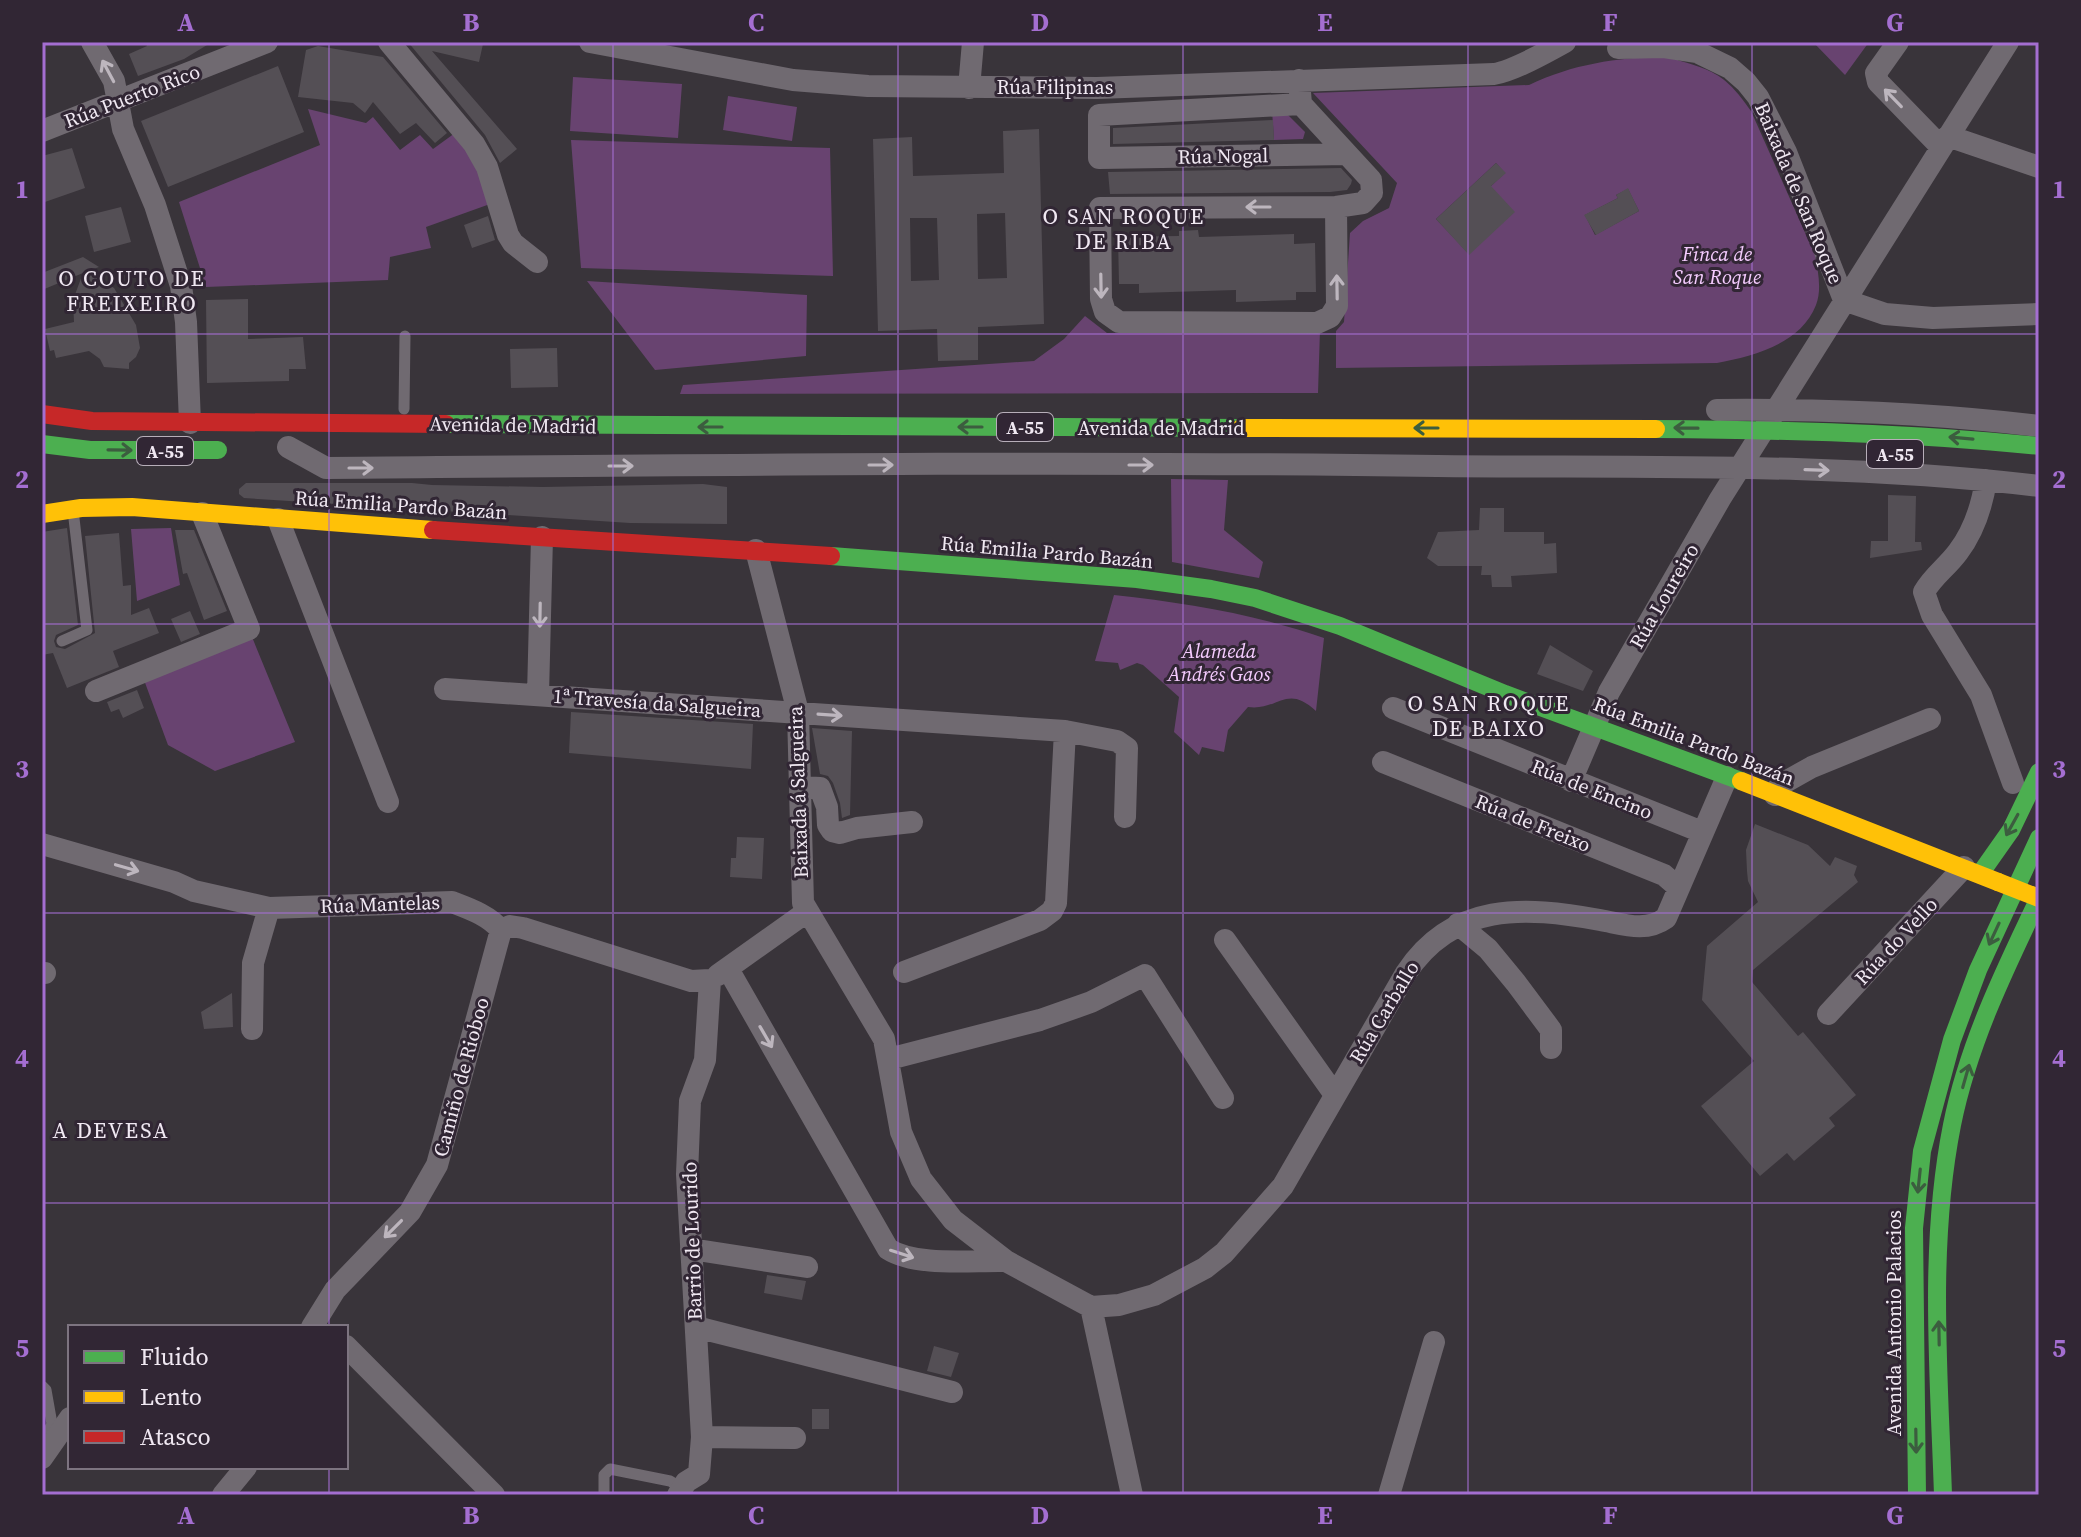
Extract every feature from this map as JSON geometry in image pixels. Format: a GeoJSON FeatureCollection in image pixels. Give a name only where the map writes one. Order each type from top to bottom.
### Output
{"type":"FeatureCollection","features":[{"type":"Feature","properties":{"kind":"main road","name":"Avenida de Madrid"},"geometry":{"type":"LineString","coordinates":[[42,414],[92,421],[190,423],[724,427],[1780,449]]}},
{"type":"Feature","properties":{"kind":"main road","name":"Avenida de Madrid"},"geometry":{"type":"LineString","coordinates":[[1748,449],[1949,437],[2039,446]]}},
{"type":"Feature","properties":{"kind":"main road","name":"A-55"},"geometry":{"type":"LineString","coordinates":[[42,444],[90,450],[233,450]]}},
{"type":"Feature","properties":{"kind":"main road","name":"Avenida de Madrid"},"geometry":{"type":"LineString","coordinates":[[730,446],[1442,448]]}},
{"type":"Feature","properties":{"kind":"main road","name":"Avenida de Madrid"},"geometry":{"type":"LineString","coordinates":[[282,448],[319,447]]}},
{"type":"Feature","properties":{"kind":"main road","name":"A-55"},"geometry":{"type":"LineString","coordinates":[[1822,451],[1865,452]]}},
{"type":"Feature","properties":{"kind":"main road","name":"A-55"},"geometry":{"type":"LineString","coordinates":[[1907,454],[1977,459]]}},
{"type":"Feature","properties":{"kind":"main road","name":"Rúa Emilia Pardo Bazán"},"geometry":{"type":"LineString","coordinates":[[42,514],[73,509],[132,507],[756,550],[1066,574],[1213,589],[1268,602],[1335,625],[2039,898]]}},
{"type":"Feature","properties":{"kind":"main road"},"geometry":{"type":"LineString","coordinates":[[1972,871],[2011,830],[2039,772]]}},
{"type":"Feature","properties":{"kind":"main road","name":"Avenida Antonio Palacios"},"geometry":{"type":"LineString","coordinates":[[1917,1495],[1914,1228],[1922,1151],[1952,1040],[1978,970],[2039,838]]}},
{"type":"Feature","properties":{"kind":"main road"},"geometry":{"type":"LineString","coordinates":[[1943,1495],[1938,1286],[1941,1200],[1952,1124],[1969,1065],[2000,981],[2039,898]]}},
{"type":"Feature","properties":{"kind":"street"},"geometry":{"type":"LineString","coordinates":[[92,42],[114,81],[123,129],[155,205],[181,286],[186,322],[190,423]]}},
{"type":"Feature","properties":{"kind":"street","name":"Rúa Puerto Rico"},"geometry":{"type":"LineString","coordinates":[[42,131],[267,42]]}},
{"type":"Feature","properties":{"kind":"street"},"geometry":{"type":"LineString","coordinates":[[389,42],[474,144],[487,167],[508,235],[513,243],[537,262]]}},
{"type":"Feature","properties":{"kind":"street","name":"Rúa Filipinas"},"geometry":{"type":"LineString","coordinates":[[590,42],[614,44],[793,80],[868,86],[969,88],[1097,88],[1494,74],[1509,71],[1523,52],[1565,42]]}},
{"type":"Feature","properties":{"kind":"street"},"geometry":{"type":"LineString","coordinates":[[969,88],[973,42]]}},
{"type":"Feature","properties":{"kind":"street"},"geometry":{"type":"LineString","coordinates":[[1898,42],[1876,73],[1878,82],[1944,142],[2039,167]]}},
{"type":"Feature","properties":{"kind":"street","name":"Rúa Loureiro"},"geometry":{"type":"LineString","coordinates":[[1571,781],[1609,692],[1748,449],[1777,409],[2008,42]]}},
{"type":"Feature","properties":{"kind":"street","name":"Baixada de San Roque"},"geometry":{"type":"LineString","coordinates":[[1621,45],[1697,52],[1730,68],[1746,82],[1758,97],[1786,152],[1844,300]]}},
{"type":"Feature","properties":{"kind":"street"},"geometry":{"type":"LineString","coordinates":[[1299,80],[1301,104],[1371,180],[1372,193],[1363,203],[1336,207],[1100,208],[1101,299],[1105,312],[1119,322],[1317,323],[1330,317],[1337,306],[1336,207]]}},
{"type":"Feature","properties":{"kind":"street","name":"Rúa Nogal"},"geometry":{"type":"LineString","coordinates":[[1301,104],[1099,115],[1099,158],[1347,154]]}},
{"type":"Feature","properties":{"kind":"street"},"geometry":{"type":"LineString","coordinates":[[1844,300],[1885,314],[1933,318],[2039,314]]}},
{"type":"Feature","properties":{"kind":"street"},"geometry":{"type":"LineString","coordinates":[[286,423],[326,410],[404,409],[1777,409],[1943,417],[2039,426]]}},
{"type":"Feature","properties":{"kind":"street","name":"Avenida de Madrid"},"geometry":{"type":"LineString","coordinates":[[282,448],[326,468],[1331,464],[1748,449]]}},
{"type":"Feature","properties":{"kind":"street"},"geometry":{"type":"LineString","coordinates":[[1748,449],[1900,473],[2039,486]]}},
{"type":"Feature","properties":{"kind":"street"},"geometry":{"type":"LineString","coordinates":[[1986,480],[1982,506],[1968,535],[1924,592],[1932,615],[1981,695],[2013,783]]}},
{"type":"Feature","properties":{"kind":"street"},"geometry":{"type":"LineString","coordinates":[[96,691],[249,629],[202,513]]}},
{"type":"Feature","properties":{"kind":"street"},"geometry":{"type":"LineString","coordinates":[[278,519],[388,802]]}},
{"type":"Feature","properties":{"kind":"street"},"geometry":{"type":"LineString","coordinates":[[538,695],[542,537]]}},
{"type":"Feature","properties":{"kind":"street","name":"Baixada á Salgueira"},"geometry":{"type":"LineString","coordinates":[[756,550],[798,712],[802,893],[808,911],[884,1039],[901,1132],[921,1179],[953,1220],[1006,1261],[1091,1307]]}},
{"type":"Feature","properties":{"kind":"street","name":"1ª Travesía da Salgueira"},"geometry":{"type":"LineString","coordinates":[[445,689],[1063,731],[1117,741],[1127,748],[1125,817]]}},
{"type":"Feature","properties":{"kind":"street","name":"Rúa de Encino"},"geometry":{"type":"LineString","coordinates":[[1393,708],[1702,832]]}},
{"type":"Feature","properties":{"kind":"street"},"geometry":{"type":"LineString","coordinates":[[1775,795],[1780,785],[1812,767],[1930,719]]}},
{"type":"Feature","properties":{"kind":"street"},"geometry":{"type":"LineString","coordinates":[[904,972],[1040,920],[1052,911],[1056,903],[1063,731]]}},
{"type":"Feature","properties":{"kind":"street","name":"Rúa de Freixo"},"geometry":{"type":"LineString","coordinates":[[1383,762],[1664,875],[1679,888]]}},
{"type":"Feature","properties":{"kind":"street","name":"Rúa Carballo"},"geometry":{"type":"LineString","coordinates":[[1091,1307],[1119,1305],[1154,1295],[1194,1275],[1224,1253],[1283,1186],[1417,956],[1436,937],[1458,924],[1489,914],[1533,912],[1633,926],[1651,926],[1666,918],[1727,777]]}},
{"type":"Feature","properties":{"kind":"street"},"geometry":{"type":"LineString","coordinates":[[801,787],[820,788],[832,831],[840,833],[912,822]]}},
{"type":"Feature","properties":{"kind":"street","name":"Rúa Mantelas"},"geometry":{"type":"LineString","coordinates":[[42,844],[174,882],[194,891],[269,908],[452,902],[493,921],[501,930],[510,926],[523,928],[691,981],[719,974]]}},
{"type":"Feature","properties":{"kind":"street","name":"Rúa do Vello"},"geometry":{"type":"LineString","coordinates":[[1828,1014],[1972,871]]}},
{"type":"Feature","properties":{"kind":"street"},"geometry":{"type":"LineString","coordinates":[[252,1029],[253,963],[269,908]]}},
{"type":"Feature","properties":{"kind":"street"},"geometry":{"type":"LineString","coordinates":[[808,911],[719,974],[888,1249],[898,1256],[921,1259],[1006,1261]]}},
{"type":"Feature","properties":{"kind":"street"},"geometry":{"type":"LineString","coordinates":[[1458,924],[1488,949],[1516,983],[1551,1030],[1551,1048]]}},
{"type":"Feature","properties":{"kind":"street","name":"Camiño de Rioboo"},"geometry":{"type":"LineString","coordinates":[[319,1324],[335,1290],[410,1212],[437,1165],[501,930]]}},
{"type":"Feature","properties":{"kind":"street"},"geometry":{"type":"LineString","coordinates":[[1225,940],[1335,1095]]}},
{"type":"Feature","properties":{"kind":"street","name":"Barrio de Lourido"},"geometry":{"type":"LineString","coordinates":[[680,1492],[699,1474],[702,1437],[687,1174],[690,1101],[705,1060],[719,974]]}},
{"type":"Feature","properties":{"kind":"street"},"geometry":{"type":"LineString","coordinates":[[889,1059],[1040,1020],[1091,1002],[1145,975],[1223,1098]]}},
{"type":"Feature","properties":{"kind":"street"},"geometry":{"type":"LineString","coordinates":[[691,1249],[807,1267]]}},
{"type":"Feature","properties":{"kind":"street"},"geometry":{"type":"LineString","coordinates":[[1091,1307],[1132,1495]]}},
{"type":"Feature","properties":{"kind":"street"},"geometry":{"type":"LineString","coordinates":[[696,1327],[952,1392]]}},
{"type":"Feature","properties":{"kind":"street"},"geometry":{"type":"LineString","coordinates":[[1389,1495],[1434,1342]]}},
{"type":"Feature","properties":{"kind":"street"},"geometry":{"type":"LineString","coordinates":[[348,1348],[494,1495]]}},
{"type":"Feature","properties":{"kind":"street"},"geometry":{"type":"LineString","coordinates":[[42,1458],[68,1421]]}},
{"type":"Feature","properties":{"kind":"street"},"geometry":{"type":"LineString","coordinates":[[702,1437],[795,1438]]}},
{"type":"Feature","properties":{"kind":"street"},"geometry":{"type":"LineString","coordinates":[[223,1495],[244,1469]]}},
{"type":"Feature","properties":{"kind":"lane"},"geometry":{"type":"LineString","coordinates":[[404,409],[405,336]]}},
{"type":"Feature","properties":{"kind":"lane"},"geometry":{"type":"LineString","coordinates":[[62,641],[87,630],[73,509]]}},
{"type":"Feature","properties":{"kind":"lane"},"geometry":{"type":"LineString","coordinates":[[42,1386],[46,1390],[52,1424],[42,1442]]}},
{"type":"Feature","properties":{"kind":"lane"},"geometry":{"type":"LineString","coordinates":[[604,1495],[604,1475],[610,1469],[670,1481],[680,1492]]}},
{"type":"Feature","properties":{"kind":"green space"},"geometry":{"type":"Polygon","coordinates":[[[1813,42],[1869,42],[1845,75],[1813,42]]]}},
{"type":"Feature","properties":{"kind":"green space","name":"Finca de San Roque"},"geometry":{"type":"Polygon","coordinates":[[[1664,56],[1714,73],[1732,87],[1751,111],[1815,255],[1818,299],[1799,330],[1788,339],[1760,352],[1717,363],[1336,368],[1336,331],[1344,322],[1350,233],[1363,221],[1389,208],[1397,183],[1313,93],[1529,85],[1578,67],[1664,56]],[[1496,163],[1436,219],[1469,254],[1491,186],[1505,173],[1496,163]],[[1628,189],[1616,195],[1618,198],[1585,215],[1595,235],[1639,211],[1628,189]]]}},
{"type":"Feature","properties":{"kind":"green space"},"geometry":{"type":"Polygon","coordinates":[[[573,77],[682,84],[678,138],[570,131],[573,77]]]}},
{"type":"Feature","properties":{"kind":"green space"},"geometry":{"type":"Polygon","coordinates":[[[728,96],[797,107],[792,141],[723,130],[728,96]]]}},
{"type":"Feature","properties":{"kind":"green space"},"geometry":{"type":"Polygon","coordinates":[[[308,109],[366,123],[373,117],[400,150],[420,135],[433,149],[455,133],[469,148],[490,204],[426,227],[431,248],[390,257],[388,280],[206,287],[179,202],[320,145],[308,109]]]}},
{"type":"Feature","properties":{"kind":"green space"},"geometry":{"type":"Polygon","coordinates":[[[1272,110],[1283,110],[1305,132],[1303,139],[1274,140],[1272,110]]]}},
{"type":"Feature","properties":{"kind":"green space"},"geometry":{"type":"Polygon","coordinates":[[[571,140],[830,148],[833,276],[581,268],[571,140]]]}},
{"type":"Feature","properties":{"kind":"green space"},"geometry":{"type":"Polygon","coordinates":[[[587,281],[807,295],[806,356],[655,370],[587,281]]]}},
{"type":"Feature","properties":{"kind":"green space"},"geometry":{"type":"Polygon","coordinates":[[[1085,316],[1107,333],[1320,330],[1318,393],[680,394],[683,385],[1034,361],[1064,339],[1085,316]]]}},
{"type":"Feature","properties":{"kind":"green space"},"geometry":{"type":"Polygon","coordinates":[[[1171,479],[1228,480],[1224,530],[1263,562],[1259,578],[1172,562],[1171,479]]]}},
{"type":"Feature","properties":{"kind":"green space"},"geometry":{"type":"Polygon","coordinates":[[[171,528],[180,585],[137,601],[131,529],[171,528]]]}},
{"type":"Feature","properties":{"kind":"green space","name":"Alameda Andrés Gaos"},"geometry":{"type":"Polygon","coordinates":[[[1114,595],[1220,610],[1324,638],[1316,711],[1306,703],[1289,698],[1248,707],[1228,730],[1224,752],[1202,747],[1199,755],[1174,732],[1179,697],[1143,665],[1137,663],[1120,670],[1118,663],[1095,661],[1114,595]]]}},
{"type":"Feature","properties":{"kind":"green space"},"geometry":{"type":"Polygon","coordinates":[[[252,637],[295,742],[215,771],[168,745],[144,680],[252,637]]]}},
{"type":"Feature","properties":{"kind":"building"},"geometry":{"type":"Polygon","coordinates":[[[145,42],[212,42],[184,59],[138,76],[129,54],[147,46],[145,42]]]}},
{"type":"Feature","properties":{"kind":"building"},"geometry":{"type":"Polygon","coordinates":[[[408,42],[483,44],[479,62],[432,51],[517,149],[500,163],[485,135],[408,42]]]}},
{"type":"Feature","properties":{"kind":"building"},"geometry":{"type":"Polygon","coordinates":[[[318,46],[383,57],[447,133],[435,143],[416,123],[400,134],[373,102],[365,113],[353,103],[298,97],[306,50],[318,46]]]}},
{"type":"Feature","properties":{"kind":"building"},"geometry":{"type":"Polygon","coordinates":[[[278,66],[304,132],[168,187],[141,121],[278,66]]]}},
{"type":"Feature","properties":{"kind":"building"},"geometry":{"type":"Polygon","coordinates":[[[1273,120],[1274,140],[1113,144],[1113,128],[1273,120]]]}},
{"type":"Feature","properties":{"kind":"building"},"geometry":{"type":"Polygon","coordinates":[[[1039,129],[1044,324],[978,327],[978,360],[938,361],[937,329],[878,331],[873,139],[912,137],[913,176],[1004,173],[1003,131],[1039,129]],[[1005,213],[977,214],[978,279],[1007,278],[1005,213]],[[910,218],[911,281],[939,280],[937,218],[910,218]]]}},
{"type":"Feature","properties":{"kind":"building"},"geometry":{"type":"Polygon","coordinates":[[[72,148],[85,188],[42,203],[42,156],[72,148]]]}},
{"type":"Feature","properties":{"kind":"building"},"geometry":{"type":"Polygon","coordinates":[[[1496,163],[1506,173],[1491,186],[1515,212],[1469,255],[1436,219],[1496,163]]]}},
{"type":"Feature","properties":{"kind":"building"},"geometry":{"type":"Polygon","coordinates":[[[1341,168],[1352,180],[1351,184],[1347,190],[1330,192],[1110,194],[1108,172],[1341,168]]]}},
{"type":"Feature","properties":{"kind":"building"},"geometry":{"type":"Polygon","coordinates":[[[1628,188],[1639,211],[1596,235],[1584,215],[1618,198],[1616,195],[1628,188]]]}},
{"type":"Feature","properties":{"kind":"building"},"geometry":{"type":"Polygon","coordinates":[[[121,207],[131,242],[94,252],[85,216],[121,207]]]}},
{"type":"Feature","properties":{"kind":"building"},"geometry":{"type":"Polygon","coordinates":[[[488,216],[495,240],[472,248],[464,225],[488,216]]]}},
{"type":"Feature","properties":{"kind":"building"},"geometry":{"type":"Polygon","coordinates":[[[1198,230],[1199,237],[1294,234],[1294,244],[1315,243],[1316,292],[1296,292],[1296,300],[1236,302],[1236,290],[1139,293],[1139,284],[1119,284],[1118,237],[1179,236],[1179,231],[1198,230]]]}},
{"type":"Feature","properties":{"kind":"building"},"geometry":{"type":"Polygon","coordinates":[[[83,257],[99,267],[88,271],[114,288],[136,325],[140,348],[129,363],[129,369],[104,367],[100,359],[89,351],[56,358],[54,350],[50,351],[45,329],[74,322],[73,300],[83,273],[42,290],[42,273],[83,257]]]}},
{"type":"Feature","properties":{"kind":"building"},"geometry":{"type":"Polygon","coordinates":[[[248,299],[248,339],[303,337],[306,369],[289,369],[289,381],[207,383],[206,300],[248,299]]]}},
{"type":"Feature","properties":{"kind":"building"},"geometry":{"type":"Polygon","coordinates":[[[557,348],[558,387],[511,388],[510,349],[557,348]]]}},
{"type":"Feature","properties":{"kind":"building"},"geometry":{"type":"Polygon","coordinates":[[[246,483],[543,487],[703,484],[727,487],[727,524],[630,523],[244,498],[239,494],[239,489],[246,483]]]}},
{"type":"Feature","properties":{"kind":"building"},"geometry":{"type":"Polygon","coordinates":[[[1888,495],[1916,496],[1915,542],[1921,542],[1922,550],[1870,558],[1871,541],[1888,541],[1888,495]]]}},
{"type":"Feature","properties":{"kind":"building"},"geometry":{"type":"Polygon","coordinates":[[[1480,508],[1504,508],[1504,532],[1544,532],[1544,544],[1556,543],[1557,573],[1511,576],[1512,587],[1492,587],[1491,575],[1481,575],[1482,566],[1438,566],[1427,558],[1438,532],[1479,530],[1480,508]]]}},
{"type":"Feature","properties":{"kind":"building"},"geometry":{"type":"Polygon","coordinates":[[[67,528],[78,625],[56,635],[56,647],[65,649],[95,633],[85,536],[119,533],[123,586],[131,585],[131,615],[149,608],[159,633],[113,651],[119,667],[67,688],[53,653],[42,655],[42,532],[67,528]]]}},
{"type":"Feature","properties":{"kind":"building"},"geometry":{"type":"Polygon","coordinates":[[[175,530],[194,530],[227,611],[204,620],[187,573],[183,574],[175,530]]]}},
{"type":"Feature","properties":{"kind":"building"},"geometry":{"type":"Polygon","coordinates":[[[190,611],[200,634],[181,642],[171,619],[190,611]]]}},
{"type":"Feature","properties":{"kind":"building"},"geometry":{"type":"Polygon","coordinates":[[[1550,645],[1593,671],[1583,691],[1537,674],[1550,645]]]}},
{"type":"Feature","properties":{"kind":"building"},"geometry":{"type":"Polygon","coordinates":[[[137,690],[144,708],[123,718],[119,709],[111,712],[107,702],[137,690]]]}},
{"type":"Feature","properties":{"kind":"building"},"geometry":{"type":"Polygon","coordinates":[[[571,712],[753,724],[751,769],[569,753],[571,712]]]}},
{"type":"Feature","properties":{"kind":"building"},"geometry":{"type":"Polygon","coordinates":[[[812,728],[852,731],[850,815],[842,818],[833,783],[828,776],[820,774],[812,728]]]}},
{"type":"Feature","properties":{"kind":"building"},"geometry":{"type":"Polygon","coordinates":[[[1755,824],[1808,845],[1830,866],[1835,857],[1857,866],[1854,875],[1858,882],[1753,970],[1752,982],[1798,1036],[1803,1032],[1856,1095],[1829,1118],[1835,1126],[1794,1161],[1787,1153],[1760,1176],[1701,1106],[1754,1061],[1702,1000],[1707,946],[1758,902],[1748,881],[1746,850],[1755,824]]]}},
{"type":"Feature","properties":{"kind":"building"},"geometry":{"type":"Polygon","coordinates":[[[737,837],[764,838],[762,879],[730,877],[731,858],[736,858],[737,837]]]}},
{"type":"Feature","properties":{"kind":"building"},"geometry":{"type":"Polygon","coordinates":[[[232,993],[233,1027],[204,1029],[201,1012],[232,993]]]}},
{"type":"Feature","properties":{"kind":"building"},"geometry":{"type":"Polygon","coordinates":[[[767,1275],[806,1281],[802,1300],[764,1293],[767,1275]]]}},
{"type":"Feature","properties":{"kind":"building"},"geometry":{"type":"Polygon","coordinates":[[[934,1346],[959,1353],[951,1377],[927,1371],[934,1346]]]}},
{"type":"Feature","properties":{"kind":"building"},"geometry":{"type":"Polygon","coordinates":[[[812,1409],[829,1409],[829,1429],[812,1429],[812,1409]]]}},
{"type":"Feature","properties":{"kind":"traffic: fast"},"geometry":{"type":"LineString","coordinates":[[446,424],[1241,428]]}},
{"type":"Feature","properties":{"kind":"traffic: fast"},"geometry":{"type":"LineString","coordinates":[[1656,429],[1848,433],[2039,446]]}},
{"type":"Feature","properties":{"kind":"traffic: fast"},"geometry":{"type":"LineString","coordinates":[[42,444],[90,450],[218,450]]}},
{"type":"Feature","properties":{"kind":"traffic: fast"},"geometry":{"type":"LineString","coordinates":[[831,556],[1137,579],[1255,598],[1340,626],[1505,694],[1741,781]]}},
{"type":"Feature","properties":{"kind":"traffic: fast"},"geometry":{"type":"LineString","coordinates":[[1980,874],[2011,830],[2039,772]]}},
{"type":"Feature","properties":{"kind":"traffic: fast"},"geometry":{"type":"LineString","coordinates":[[1917,1495],[1914,1228],[1922,1151],[1952,1040],[1978,970],[2039,838]]}},
{"type":"Feature","properties":{"kind":"traffic: fast"},"geometry":{"type":"LineString","coordinates":[[1943,1495],[1938,1263],[1940,1217],[1952,1125],[1977,1037],[2039,898]]}},
{"type":"Feature","properties":{"kind":"traffic: slow"},"geometry":{"type":"LineString","coordinates":[[1241,428],[1656,429]]}},
{"type":"Feature","properties":{"kind":"traffic: slow"},"geometry":{"type":"LineString","coordinates":[[42,514],[81,508],[132,507],[433,530]]}},
{"type":"Feature","properties":{"kind":"traffic: slow"},"geometry":{"type":"LineString","coordinates":[[1741,781],[1998,882]]}},
{"type":"Feature","properties":{"kind":"traffic: slow"},"geometry":{"type":"LineString","coordinates":[[1998,882],[2039,898]]}},
{"type":"Feature","properties":{"kind":"traffic: jam"},"geometry":{"type":"LineString","coordinates":[[42,414],[92,421],[446,424]]}},
{"type":"Feature","properties":{"kind":"traffic: jam"},"geometry":{"type":"LineString","coordinates":[[433,530],[831,556]]}},
{"type":"Feature","properties":{"kind":"district","name":"O SAN ROQUE DE RIBA"},"geometry":{"type":"Point","coordinates":[1124,228]}},
{"type":"Feature","properties":{"kind":"district","name":"O COUTO DE FREIXEIRO"},"geometry":{"type":"Point","coordinates":[132,290]}},
{"type":"Feature","properties":{"kind":"district","name":"O SAN ROQUE DE BAIXO"},"geometry":{"type":"Point","coordinates":[1489,716]}},
{"type":"Feature","properties":{"kind":"district","name":"A DEVESA"},"geometry":{"type":"Point","coordinates":[111,1130]}}]}
